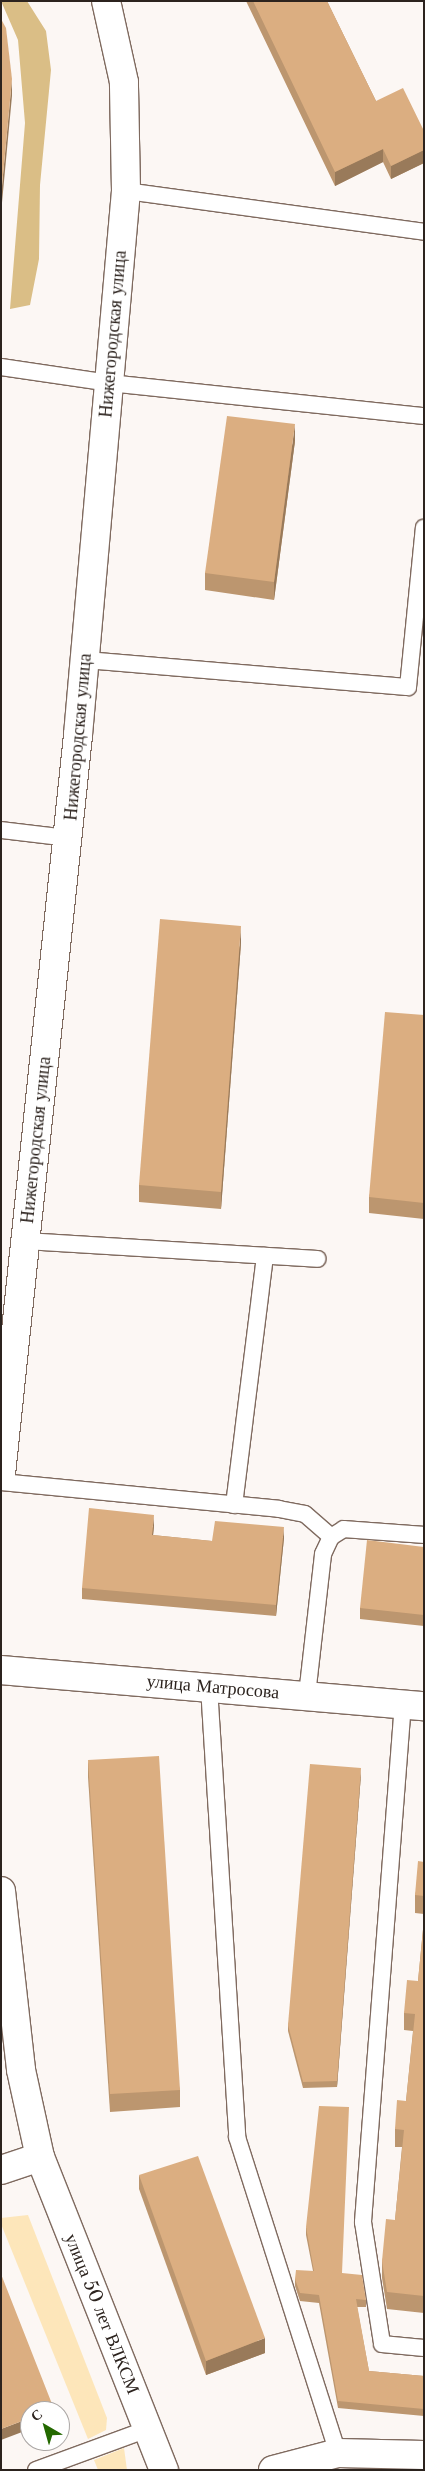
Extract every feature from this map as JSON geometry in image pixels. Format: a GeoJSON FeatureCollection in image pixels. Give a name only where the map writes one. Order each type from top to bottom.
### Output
{"type":"FeatureCollection","features":[{"type":"Feature","properties":{"kind":"street","name":"Нижегородская улица"},"geometry":{"type":"LineString","coordinates":[[1,1474],[68,838],[126,191],[124,82],[106,1]]}},
{"type":"Feature","properties":{"kind":"street","name":"улица Матросова"},"geometry":{"type":"LineString","coordinates":[[1,1670],[413,1704]]}},
{"type":"Feature","properties":{"kind":"street"},"geometry":{"type":"LineString","coordinates":[[1,1891],[21,2070],[40,2157],[1,2170]]}},
{"type":"Feature","properties":{"kind":"street","name":"улица 50 лет ВЛКСМ"},"geometry":{"type":"LineString","coordinates":[[40,2157],[164,2470]]}},
{"type":"Feature","properties":{"kind":"street"},"geometry":{"type":"LineString","coordinates":[[273,2470],[338,2454],[424,2455]]}},
{"type":"Feature","properties":{"kind":"lane"},"geometry":{"type":"LineString","coordinates":[[126,191],[424,232]]}},
{"type":"Feature","properties":{"kind":"lane"},"geometry":{"type":"LineString","coordinates":[[1,367],[109,383],[424,416]]}},
{"type":"Feature","properties":{"kind":"lane"},"geometry":{"type":"LineString","coordinates":[[85,660],[408,687],[424,528]]}},
{"type":"Feature","properties":{"kind":"lane"},"geometry":{"type":"LineString","coordinates":[[1,830],[68,838]]}},
{"type":"Feature","properties":{"kind":"lane"},"geometry":{"type":"LineString","coordinates":[[25,1241],[316,1259]]}},
{"type":"Feature","properties":{"kind":"lane"},"geometry":{"type":"LineString","coordinates":[[234,1505],[264,1256]]}},
{"type":"Feature","properties":{"kind":"lane"},"geometry":{"type":"LineString","coordinates":[[1,1482],[234,1505],[305,1514],[331,1537]]}},
{"type":"Feature","properties":{"kind":"lane"},"geometry":{"type":"LineString","coordinates":[[308,1695],[322,1554],[331,1537],[344,1530],[424,1535]]}},
{"type":"Feature","properties":{"kind":"lane"},"geometry":{"type":"LineString","coordinates":[[209,1687],[238,2137],[338,2454]]}},
{"type":"Feature","properties":{"kind":"lane"},"geometry":{"type":"LineString","coordinates":[[413,1704],[363,2222],[382,2344],[424,2348]]}},
{"type":"Feature","properties":{"kind":"lane"},"geometry":{"type":"LineString","coordinates":[[36,2470],[148,2429]]}},
{"type":"Feature","properties":{"kind":"shaded area"},"geometry":{"type":"Polygon","coordinates":[[[1,1],[27,1],[46,31],[51,70],[40,185],[39,259],[30,305],[10,309],[25,123],[18,40],[1,1]]]}},
{"type":"Feature","properties":{"kind":"shaded area"},"geometry":{"type":"Polygon","coordinates":[[[28,2215],[107,2418],[106,2430],[88,2439],[1,2224],[1,2218],[28,2215]]]}},
{"type":"Feature","properties":{"kind":"shaded area"},"geometry":{"type":"Polygon","coordinates":[[[124,2448],[127,2470],[98,2470],[94,2460],[124,2448]]]}},
{"type":"Feature","properties":{"kind":"building"},"geometry":{"type":"Polygon","coordinates":[[[253,1],[327,1],[376,101],[403,88],[424,131],[424,150],[391,166],[383,149],[335,172],[253,1]]]}},
{"type":"Feature","properties":{"kind":"building"},"geometry":{"type":"Polygon","coordinates":[[[1,19],[6,28],[12,79],[1,196],[1,19]]]}},
{"type":"Feature","properties":{"kind":"building"},"geometry":{"type":"Polygon","coordinates":[[[227,416],[295,424],[274,582],[205,573],[227,416]]]}},
{"type":"Feature","properties":{"kind":"building"},"geometry":{"type":"Polygon","coordinates":[[[160,919],[241,926],[221,1192],[139,1185],[160,919]]]}},
{"type":"Feature","properties":{"kind":"building"},"geometry":{"type":"Polygon","coordinates":[[[385,1012],[424,1015],[424,1203],[369,1197],[385,1012]]]}},
{"type":"Feature","properties":{"kind":"building"},"geometry":{"type":"Polygon","coordinates":[[[89,1508],[154,1515],[152,1535],[212,1541],[215,1521],[284,1527],[276,1605],[82,1588],[89,1508]]]}},
{"type":"Feature","properties":{"kind":"building"},"geometry":{"type":"Polygon","coordinates":[[[367,1540],[424,1547],[424,1615],[360,1608],[367,1540]]]}},
{"type":"Feature","properties":{"kind":"building"},"geometry":{"type":"Polygon","coordinates":[[[159,1756],[180,2090],[110,2094],[88,1760],[159,1756]]]}},
{"type":"Feature","properties":{"kind":"building"},"geometry":{"type":"Polygon","coordinates":[[[310,1764],[361,1768],[337,2081],[303,2082],[288,2025],[310,1764]]]}},
{"type":"Feature","properties":{"kind":"building"},"geometry":{"type":"Polygon","coordinates":[[[418,1861],[424,1862],[424,1896],[415,1895],[418,1861]]]}},
{"type":"Feature","properties":{"kind":"building"},"geometry":{"type":"Polygon","coordinates":[[[424,1919],[424,2296],[387,2292],[382,2261],[386,2219],[395,2220],[404,2130],[395,2129],[397,2100],[406,2101],[415,2014],[404,2013],[407,1980],[418,1981],[424,1919]]]}},
{"type":"Feature","properties":{"kind":"building"},"geometry":{"type":"Polygon","coordinates":[[[319,2106],[349,2107],[342,2273],[362,2275],[366,2300],[356,2299],[369,2371],[424,2376],[424,2409],[338,2401],[319,2295],[300,2293],[295,2279],[296,2270],[314,2271],[306,2227],[319,2106]]]}},
{"type":"Feature","properties":{"kind":"building"},"geometry":{"type":"Polygon","coordinates":[[[198,2156],[265,2338],[206,2361],[139,2175],[198,2156]]]}},
{"type":"Feature","properties":{"kind":"building"},"geometry":{"type":"Polygon","coordinates":[[[1,2274],[51,2401],[20,2401],[20,2422],[1,2429],[1,2274]]]}}]}
